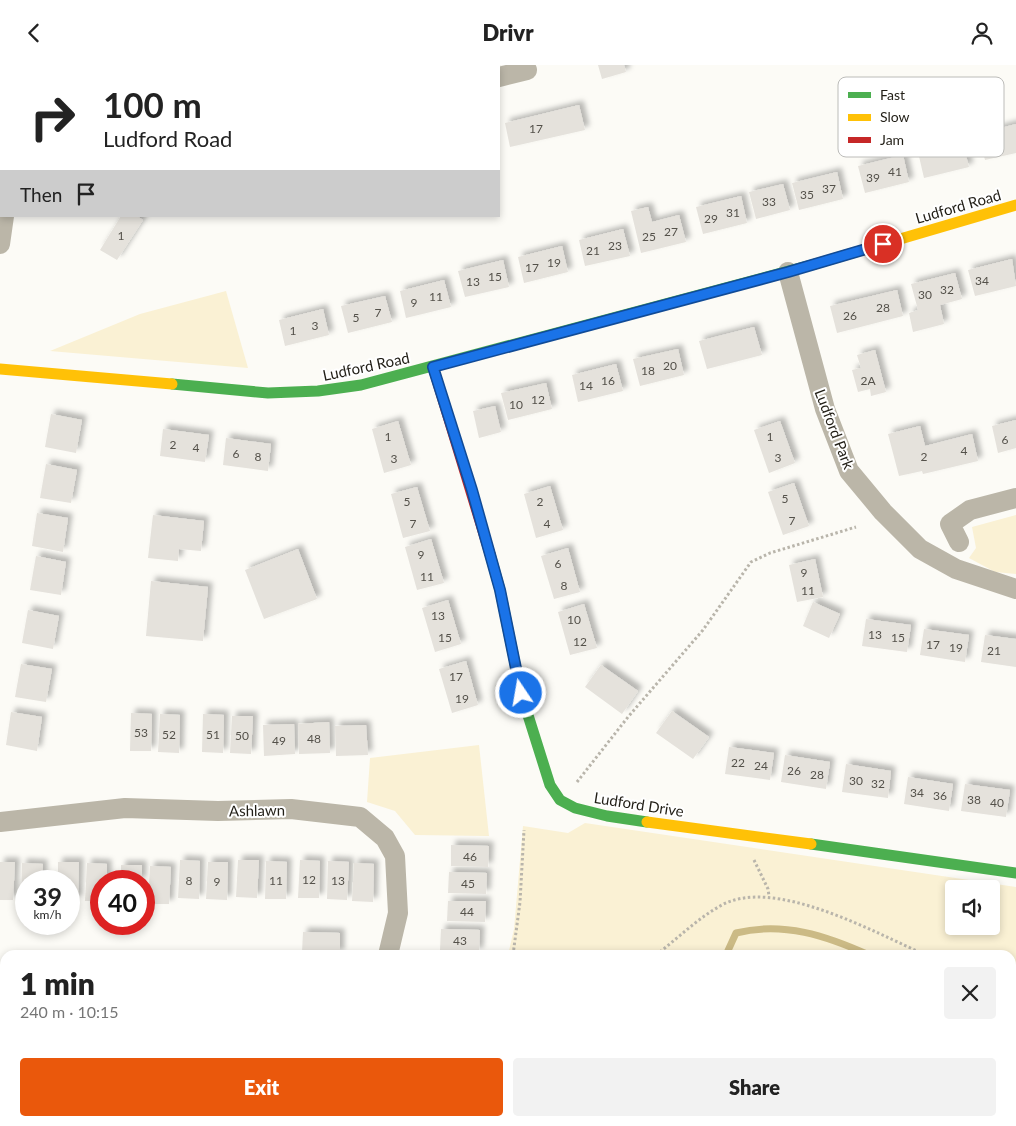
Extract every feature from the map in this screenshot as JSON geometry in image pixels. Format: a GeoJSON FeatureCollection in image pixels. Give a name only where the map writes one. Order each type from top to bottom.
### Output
{"type":"FeatureCollection","features":[{"type":"Feature","properties":{"kind":"street"},"geometry":{"type":"LineString","coordinates":[[500,77],[527,70]]}},
{"type":"Feature","properties":{"kind":"street","name":"Ludford Road"},"geometry":{"type":"LineString","coordinates":[[0,369],[268,393],[318,391],[361,385],[788,272],[1016,205]]}},
{"type":"Feature","properties":{"kind":"street"},"geometry":{"type":"LineString","coordinates":[[0,245],[4,217]]}},
{"type":"Feature","properties":{"kind":"street","name":"Ludford Park"},"geometry":{"type":"LineString","coordinates":[[788,272],[825,409],[849,471],[883,512],[920,549],[956,569],[1016,589]]}},
{"type":"Feature","properties":{"kind":"street","name":"Ludford Drive"},"geometry":{"type":"LineString","coordinates":[[433,367],[472,490],[500,590],[521,693],[550,785],[560,800],[575,808],[607,816],[1016,873]]}},
{"type":"Feature","properties":{"kind":"street"},"geometry":{"type":"LineString","coordinates":[[959,542],[950,524],[970,510],[1016,498]]}},
{"type":"Feature","properties":{"kind":"street","name":"Ashlawn"},"geometry":{"type":"LineString","coordinates":[[0,822],[125,808],[218,811],[290,809],[360,817],[385,838],[395,856],[398,913],[389,950]]}},
{"type":"Feature","properties":{"kind":"path"},"geometry":{"type":"LineString","coordinates":[[572,788],[628,717],[703,631],[751,562],[770,553],[856,527]]}},
{"type":"Feature","properties":{"kind":"path"},"geometry":{"type":"LineString","coordinates":[[513,950],[520,902],[524,830]]}},
{"type":"Feature","properties":{"kind":"path"},"geometry":{"type":"LineString","coordinates":[[750,852],[768,889],[769,896]]}},
{"type":"Feature","properties":{"kind":"path"},"geometry":{"type":"LineString","coordinates":[[662,950],[721,905],[746,898],[769,896],[811,906],[914,950]]}},
{"type":"Feature","properties":{"kind":"shaded area"},"geometry":{"type":"Polygon","coordinates":[[[226,291],[248,368],[50,351],[140,314],[226,291]]]}},
{"type":"Feature","properties":{"kind":"shaded area"},"geometry":{"type":"Polygon","coordinates":[[[1016,515],[1016,574],[995,572],[969,558],[976,548],[972,527],[1016,515]]]}},
{"type":"Feature","properties":{"kind":"shaded area"},"geometry":{"type":"Polygon","coordinates":[[[479,745],[489,836],[415,835],[395,811],[367,802],[370,758],[479,745]]]}},
{"type":"Feature","properties":{"kind":"shaded area"},"geometry":{"type":"Polygon","coordinates":[[[585,823],[969,880],[945,880],[945,935],[1000,935],[1000,885],[1016,887],[1016,950],[509,950],[514,929],[523,826],[568,833],[585,823]]]}},
{"type":"Feature","properties":{"kind":"building"},"geometry":{"type":"Polygon","coordinates":[[[598,65],[624,65],[626,72],[602,79],[598,65]]]}},
{"type":"Feature","properties":{"kind":"building"},"geometry":{"type":"Polygon","coordinates":[[[579,105],[585,130],[510,147],[505,123],[579,105]]]}},
{"type":"Feature","properties":{"kind":"building"},"geometry":{"type":"Polygon","coordinates":[[[1016,124],[1016,153],[1004,156],[1004,127],[1016,124]]]}},
{"type":"Feature","properties":{"kind":"building"},"geometry":{"type":"Polygon","coordinates":[[[895,157],[903,157],[909,182],[865,193],[858,166],[895,157]]]}},
{"type":"Feature","properties":{"kind":"building"},"geometry":{"type":"Polygon","coordinates":[[[919,157],[966,157],[969,167],[924,178],[919,157]]]}},
{"type":"Feature","properties":{"kind":"building"},"geometry":{"type":"Polygon","coordinates":[[[984,157],[998,157],[985,160],[984,157]]]}},
{"type":"Feature","properties":{"kind":"building"},"geometry":{"type":"Polygon","coordinates":[[[837,172],[843,199],[799,210],[792,183],[837,172]]]}},
{"type":"Feature","properties":{"kind":"building"},"geometry":{"type":"Polygon","coordinates":[[[783,184],[790,210],[756,219],[749,192],[783,184]]]}},
{"type":"Feature","properties":{"kind":"building"},"geometry":{"type":"Polygon","coordinates":[[[741,196],[747,223],[703,234],[696,207],[741,196]]]}},
{"type":"Feature","properties":{"kind":"building"},"geometry":{"type":"Polygon","coordinates":[[[648,207],[652,222],[679,215],[686,242],[641,253],[631,211],[648,207]]]}},
{"type":"Feature","properties":{"kind":"building"},"geometry":{"type":"Polygon","coordinates":[[[120,217],[138,217],[143,220],[117,260],[100,250],[120,217]]]}},
{"type":"Feature","properties":{"kind":"building"},"geometry":{"type":"Polygon","coordinates":[[[623,229],[630,256],[585,266],[579,240],[623,229]]]}},
{"type":"Feature","properties":{"kind":"building"},"geometry":{"type":"Polygon","coordinates":[[[562,246],[568,272],[524,283],[518,257],[562,246]]]}},
{"type":"Feature","properties":{"kind":"building"},"geometry":{"type":"Polygon","coordinates":[[[1012,259],[1016,286],[975,296],[968,270],[1012,259]]]}},
{"type":"Feature","properties":{"kind":"building"},"geometry":{"type":"Polygon","coordinates":[[[503,260],[509,287],[465,297],[458,271],[503,260]]]}},
{"type":"Feature","properties":{"kind":"building"},"geometry":{"type":"Polygon","coordinates":[[[955,273],[962,299],[940,305],[944,324],[913,332],[909,313],[918,310],[911,284],[955,273]]]}},
{"type":"Feature","properties":{"kind":"building"},"geometry":{"type":"Polygon","coordinates":[[[444,280],[451,307],[406,318],[400,291],[444,280]]]}},
{"type":"Feature","properties":{"kind":"building"},"geometry":{"type":"Polygon","coordinates":[[[897,290],[903,316],[837,333],[830,306],[897,290]]]}},
{"type":"Feature","properties":{"kind":"building"},"geometry":{"type":"Polygon","coordinates":[[[385,296],[392,322],[348,333],[341,306],[385,296]]]}},
{"type":"Feature","properties":{"kind":"building"},"geometry":{"type":"Polygon","coordinates":[[[323,309],[329,335],[285,346],[279,320],[323,309]]]}},
{"type":"Feature","properties":{"kind":"building"},"geometry":{"type":"Polygon","coordinates":[[[754,327],[762,355],[707,369],[699,341],[754,327]]]}},
{"type":"Feature","properties":{"kind":"building"},"geometry":{"type":"Polygon","coordinates":[[[678,349],[684,375],[640,386],[633,359],[678,349]]]}},
{"type":"Feature","properties":{"kind":"building"},"geometry":{"type":"Polygon","coordinates":[[[875,350],[886,392],[871,396],[870,389],[858,392],[852,370],[861,368],[857,355],[875,350]]]}},
{"type":"Feature","properties":{"kind":"building"},"geometry":{"type":"Polygon","coordinates":[[[616,364],[623,391],[578,402],[572,375],[616,364]]]}},
{"type":"Feature","properties":{"kind":"building"},"geometry":{"type":"Polygon","coordinates":[[[546,383],[552,409],[508,420],[501,393],[546,383]]]}},
{"type":"Feature","properties":{"kind":"building"},"geometry":{"type":"Polygon","coordinates":[[[495,406],[501,432],[479,438],[473,411],[495,406]]]}},
{"type":"Feature","properties":{"kind":"building"},"geometry":{"type":"Polygon","coordinates":[[[51,414],[82,420],[76,453],[45,447],[51,414]]]}},
{"type":"Feature","properties":{"kind":"building"},"geometry":{"type":"Polygon","coordinates":[[[1016,420],[1016,448],[998,453],[992,426],[1016,420]]]}},
{"type":"Feature","properties":{"kind":"building"},"geometry":{"type":"Polygon","coordinates":[[[398,421],[411,465],[384,473],[372,429],[398,421]]]}},
{"type":"Feature","properties":{"kind":"building"},"geometry":{"type":"Polygon","coordinates":[[[780,421],[795,463],[769,473],[754,430],[780,421]]]}},
{"type":"Feature","properties":{"kind":"building"},"geometry":{"type":"Polygon","coordinates":[[[920,426],[925,446],[972,434],[978,461],[923,474],[922,471],[899,476],[888,434],[920,426]]]}},
{"type":"Feature","properties":{"kind":"building"},"geometry":{"type":"Polygon","coordinates":[[[163,429],[209,435],[205,462],[160,456],[163,429]]]}},
{"type":"Feature","properties":{"kind":"building"},"geometry":{"type":"Polygon","coordinates":[[[226,438],[271,444],[268,471],[223,465],[226,438]]]}},
{"type":"Feature","properties":{"kind":"building"},"geometry":{"type":"Polygon","coordinates":[[[46,464],[77,470],[71,503],[40,498],[46,464]]]}},
{"type":"Feature","properties":{"kind":"building"},"geometry":{"type":"Polygon","coordinates":[[[794,483],[809,526],[783,535],[768,492],[794,483]]]}},
{"type":"Feature","properties":{"kind":"building"},"geometry":{"type":"Polygon","coordinates":[[[550,486],[563,530],[536,538],[524,494],[550,486]]]}},
{"type":"Feature","properties":{"kind":"building"},"geometry":{"type":"Polygon","coordinates":[[[417,487],[430,531],[403,538],[391,494],[417,487]]]}},
{"type":"Feature","properties":{"kind":"building"},"geometry":{"type":"Polygon","coordinates":[[[37,513],[68,518],[63,552],[32,546],[37,513]]]}},
{"type":"Feature","properties":{"kind":"building"},"geometry":{"type":"Polygon","coordinates":[[[153,515],[204,521],[201,551],[179,549],[178,561],[148,558],[153,515]]]}},
{"type":"Feature","properties":{"kind":"building"},"geometry":{"type":"Polygon","coordinates":[[[431,539],[444,583],[417,590],[405,547],[431,539]]]}},
{"type":"Feature","properties":{"kind":"building"},"geometry":{"type":"Polygon","coordinates":[[[568,548],[580,592],[554,599],[541,556],[568,548]]]}},
{"type":"Feature","properties":{"kind":"building"},"geometry":{"type":"Polygon","coordinates":[[[298,549],[317,599],[264,619],[245,570],[298,549]]]}},
{"type":"Feature","properties":{"kind":"building"},"geometry":{"type":"Polygon","coordinates":[[[36,556],[66,562],[61,595],[30,590],[36,556]]]}},
{"type":"Feature","properties":{"kind":"building"},"geometry":{"type":"Polygon","coordinates":[[[815,559],[823,597],[797,602],[789,565],[815,559]]]}},
{"type":"Feature","properties":{"kind":"building"},"geometry":{"type":"Polygon","coordinates":[[[151,581],[208,587],[203,641],[146,636],[151,581]]]}},
{"type":"Feature","properties":{"kind":"building"},"geometry":{"type":"Polygon","coordinates":[[[448,600],[461,644],[435,652],[422,608],[448,600]]]}},
{"type":"Feature","properties":{"kind":"building"},"geometry":{"type":"Polygon","coordinates":[[[813,602],[840,614],[829,638],[803,626],[813,602]]]}},
{"type":"Feature","properties":{"kind":"building"},"geometry":{"type":"Polygon","coordinates":[[[584,604],[597,648],[570,655],[558,612],[584,604]]]}},
{"type":"Feature","properties":{"kind":"building"},"geometry":{"type":"Polygon","coordinates":[[[28,610],[59,616],[53,649],[22,643],[28,610]]]}},
{"type":"Feature","properties":{"kind":"building"},"geometry":{"type":"Polygon","coordinates":[[[866,619],[911,625],[907,652],[862,646],[866,619]]]}},
{"type":"Feature","properties":{"kind":"building"},"geometry":{"type":"Polygon","coordinates":[[[924,629],[969,635],[965,662],[920,655],[924,629]]]}},
{"type":"Feature","properties":{"kind":"building"},"geometry":{"type":"Polygon","coordinates":[[[985,635],[1016,639],[1016,667],[981,662],[985,635]]]}},
{"type":"Feature","properties":{"kind":"building"},"geometry":{"type":"Polygon","coordinates":[[[466,661],[478,705],[452,713],[439,669],[466,661]]]}},
{"type":"Feature","properties":{"kind":"building"},"geometry":{"type":"Polygon","coordinates":[[[21,664],[52,669],[46,702],[15,697],[21,664]]]}},
{"type":"Feature","properties":{"kind":"building"},"geometry":{"type":"Polygon","coordinates":[[[601,665],[638,691],[622,714],[585,687],[601,665]]]}},
{"type":"Feature","properties":{"kind":"building"},"geometry":{"type":"Polygon","coordinates":[[[672,711],[709,737],[693,759],[656,733],[672,711]]]}},
{"type":"Feature","properties":{"kind":"building"},"geometry":{"type":"Polygon","coordinates":[[[11,712],[42,717],[37,751],[6,745],[11,712]]]}},
{"type":"Feature","properties":{"kind":"building"},"geometry":{"type":"Polygon","coordinates":[[[131,713],[152,714],[151,751],[130,751],[131,713]]]}},
{"type":"Feature","properties":{"kind":"building"},"geometry":{"type":"Polygon","coordinates":[[[160,714],[180,715],[179,753],[158,752],[160,714]]]}},
{"type":"Feature","properties":{"kind":"building"},"geometry":{"type":"Polygon","coordinates":[[[203,714],[224,715],[223,753],[202,752],[203,714]]]}},
{"type":"Feature","properties":{"kind":"building"},"geometry":{"type":"Polygon","coordinates":[[[232,716],[253,716],[251,754],[230,753],[232,716]]]}},
{"type":"Feature","properties":{"kind":"building"},"geometry":{"type":"Polygon","coordinates":[[[329,722],[330,753],[299,754],[298,724],[329,722]]]}},
{"type":"Feature","properties":{"kind":"building"},"geometry":{"type":"Polygon","coordinates":[[[294,724],[295,754],[264,756],[263,725],[294,724]]]}},
{"type":"Feature","properties":{"kind":"building"},"geometry":{"type":"Polygon","coordinates":[[[366,725],[368,755],[336,756],[335,726],[366,725]]]}},
{"type":"Feature","properties":{"kind":"building"},"geometry":{"type":"Polygon","coordinates":[[[729,747],[774,753],[770,780],[725,774],[729,747]]]}},
{"type":"Feature","properties":{"kind":"building"},"geometry":{"type":"Polygon","coordinates":[[[785,755],[830,762],[826,789],[781,782],[785,755]]]}},
{"type":"Feature","properties":{"kind":"building"},"geometry":{"type":"Polygon","coordinates":[[[846,764],[891,771],[888,798],[842,792],[846,764]]]}},
{"type":"Feature","properties":{"kind":"building"},"geometry":{"type":"Polygon","coordinates":[[[908,777],[953,784],[949,811],[904,804],[908,777]]]}},
{"type":"Feature","properties":{"kind":"building"},"geometry":{"type":"Polygon","coordinates":[[[965,784],[1010,790],[1006,817],[961,811],[965,784]]]}},
{"type":"Feature","properties":{"kind":"building"},"geometry":{"type":"Polygon","coordinates":[[[451,845],[489,846],[488,867],[451,866],[451,845]]]}},
{"type":"Feature","properties":{"kind":"building"},"geometry":{"type":"Polygon","coordinates":[[[180,860],[200,861],[199,899],[178,898],[180,860]]]}},
{"type":"Feature","properties":{"kind":"building"},"geometry":{"type":"Polygon","coordinates":[[[238,860],[259,860],[257,898],[236,897],[238,860]]]}},
{"type":"Feature","properties":{"kind":"building"},"geometry":{"type":"Polygon","coordinates":[[[300,860],[320,861],[319,898],[298,898],[300,860]]]}},
{"type":"Feature","properties":{"kind":"building"},"geometry":{"type":"Polygon","coordinates":[[[266,861],[287,862],[286,899],[265,899],[266,861]]]}},
{"type":"Feature","properties":{"kind":"building"},"geometry":{"type":"Polygon","coordinates":[[[328,861],[349,862],[347,900],[327,899],[328,861]]]}},
{"type":"Feature","properties":{"kind":"building"},"geometry":{"type":"Polygon","coordinates":[[[0,862],[15,862],[13,900],[0,900],[0,862]]]}},
{"type":"Feature","properties":{"kind":"building"},"geometry":{"type":"Polygon","coordinates":[[[58,862],[79,862],[79,870],[58,870],[58,862]]]}},
{"type":"Feature","properties":{"kind":"building"},"geometry":{"type":"Polygon","coordinates":[[[208,862],[228,862],[227,900],[206,899],[208,862]]]}},
{"type":"Feature","properties":{"kind":"building"},"geometry":{"type":"Polygon","coordinates":[[[22,863],[43,864],[43,870],[22,870],[22,863]]]}},
{"type":"Feature","properties":{"kind":"building"},"geometry":{"type":"Polygon","coordinates":[[[87,863],[107,864],[107,870],[90,870],[90,901],[85,901],[87,863]]]}},
{"type":"Feature","properties":{"kind":"building"},"geometry":{"type":"Polygon","coordinates":[[[354,863],[374,864],[373,902],[352,901],[354,863]]]}},
{"type":"Feature","properties":{"kind":"building"},"geometry":{"type":"Polygon","coordinates":[[[121,865],[142,865],[142,870],[121,870],[121,865]]]}},
{"type":"Feature","properties":{"kind":"building"},"geometry":{"type":"Polygon","coordinates":[[[150,866],[171,867],[169,904],[155,904],[155,870],[150,870],[150,866]]]}},
{"type":"Feature","properties":{"kind":"building"},"geometry":{"type":"Polygon","coordinates":[[[449,872],[487,873],[486,894],[448,893],[449,872]]]}},
{"type":"Feature","properties":{"kind":"building"},"geometry":{"type":"Polygon","coordinates":[[[448,901],[486,901],[485,922],[447,921],[448,901]]]}},
{"type":"Feature","properties":{"kind":"building"},"geometry":{"type":"Polygon","coordinates":[[[441,929],[480,930],[479,950],[440,950],[441,929]]]}},
{"type":"Feature","properties":{"kind":"building"},"geometry":{"type":"Polygon","coordinates":[[[303,932],[340,933],[340,950],[302,950],[303,932]]]}},
{"type":"Feature","properties":{"kind":"waterway"},"geometry":{"type":"LineString","coordinates":[[728,950],[736,933],[771,929],[804,932],[857,950]]}},
{"type":"Feature","properties":{"kind":"traffic: fast"},"geometry":{"type":"LineString","coordinates":[[172,384],[268,393],[318,391],[361,385],[815,264]]}},
{"type":"Feature","properties":{"kind":"traffic: fast"},"geometry":{"type":"LineString","coordinates":[[490,554],[500,590],[521,693],[550,785],[560,800],[575,808],[607,816],[647,822]]}},
{"type":"Feature","properties":{"kind":"traffic: fast"},"geometry":{"type":"LineString","coordinates":[[811,844],[1016,873]]}},
{"type":"Feature","properties":{"kind":"traffic: slow"},"geometry":{"type":"LineString","coordinates":[[815,264],[1016,205]]}},
{"type":"Feature","properties":{"kind":"traffic: slow"},"geometry":{"type":"LineString","coordinates":[[0,369],[172,384]]}},
{"type":"Feature","properties":{"kind":"traffic: slow"},"geometry":{"type":"LineString","coordinates":[[647,822],[811,844]]}},
{"type":"Feature","properties":{"kind":"traffic: jam"},"geometry":{"type":"LineString","coordinates":[[433,367],[490,554]]}},
{"type":"Feature","properties":{"kind":"route"},"geometry":{"type":"LineString","coordinates":[[521,693],[500,590],[472,490],[433,367],[788,272],[883,244]]}}]}
